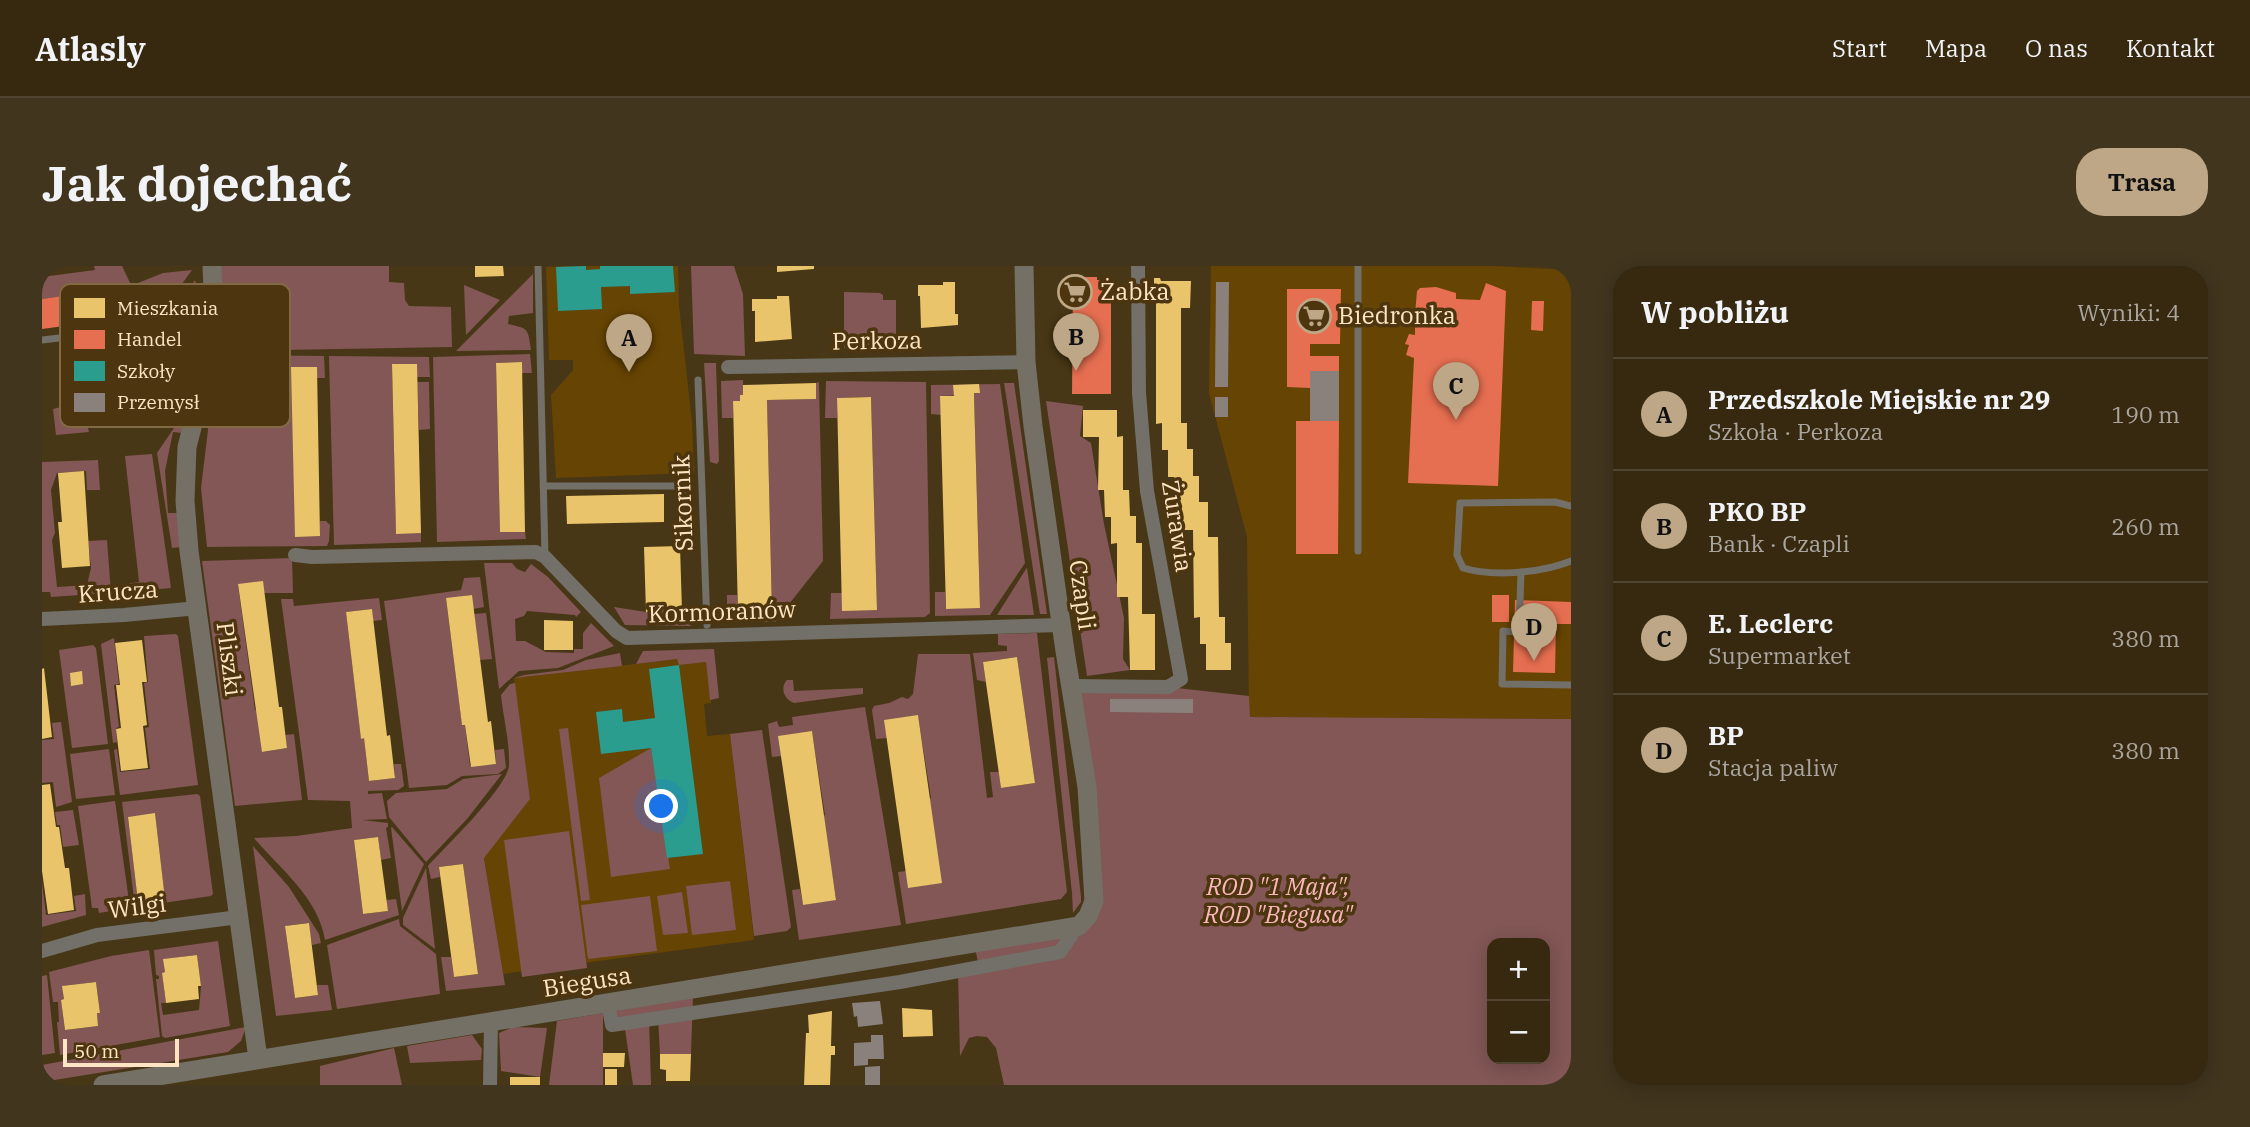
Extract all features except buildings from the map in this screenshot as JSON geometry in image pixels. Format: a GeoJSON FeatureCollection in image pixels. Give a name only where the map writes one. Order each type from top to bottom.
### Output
{"type":"FeatureCollection","features":[{"type":"Feature","properties":{"kind":"street","name":"Pliszki"},"geometry":{"type":"LineString","coordinates":[[212,266],[213,284]]}},
{"type":"Feature","properties":{"kind":"street","name":"Czapli"},"geometry":{"type":"LineString","coordinates":[[1024,266],[1026,362],[1061,625],[1087,787],[1094,901],[1088,916],[1075,926]]}},
{"type":"Feature","properties":{"kind":"street","name":"Żurawia"},"geometry":{"type":"LineString","coordinates":[[1071,686],[1168,687],[1181,679],[1147,491],[1139,393],[1138,266]]}},
{"type":"Feature","properties":{"kind":"street","name":"Perkoza"},"geometry":{"type":"LineString","coordinates":[[728,367],[1026,362]]}},
{"type":"Feature","properties":{"kind":"street","name":"Pliszki"},"geometry":{"type":"LineString","coordinates":[[192,427],[187,447],[189,551],[258,1059]]}},
{"type":"Feature","properties":{"kind":"street"},"geometry":{"type":"LineString","coordinates":[[295,555],[312,557],[536,552],[545,557]]}},
{"type":"Feature","properties":{"kind":"street","name":"Kormoranów"},"geometry":{"type":"LineString","coordinates":[[545,557],[616,631],[627,639],[1061,625]]}},
{"type":"Feature","properties":{"kind":"street","name":"Krucza"},"geometry":{"type":"LineString","coordinates":[[42,619],[198,608]]}},
{"type":"Feature","properties":{"kind":"street","name":"Wilgi"},"geometry":{"type":"LineString","coordinates":[[42,951],[97,935],[239,917]]}},
{"type":"Feature","properties":{"kind":"street","name":"Biegusa"},"geometry":{"type":"LineString","coordinates":[[103,1085],[1075,926]]}},
{"type":"Feature","properties":{"kind":"street"},"geometry":{"type":"LineString","coordinates":[[490,1085],[491,1022]]}},
{"type":"Feature","properties":{"kind":"lane"},"geometry":{"type":"LineString","coordinates":[[538,266],[545,557]]}},
{"type":"Feature","properties":{"kind":"lane"},"geometry":{"type":"LineString","coordinates":[[1357,266],[1358,551]]}},
{"type":"Feature","properties":{"kind":"lane"},"geometry":{"type":"LineString","coordinates":[[42,340],[60,338]]}},
{"type":"Feature","properties":{"kind":"lane","name":"Sikornik"},"geometry":{"type":"LineString","coordinates":[[698,380],[707,625]]}},
{"type":"Feature","properties":{"kind":"lane"},"geometry":{"type":"LineString","coordinates":[[543,486],[682,486],[682,526]]}},
{"type":"Feature","properties":{"kind":"lane"},"geometry":{"type":"LineString","coordinates":[[1571,499],[1555,502],[1460,503],[1457,555],[1463,568],[1475,572],[1530,572],[1571,561]]}},
{"type":"Feature","properties":{"kind":"lane"},"geometry":{"type":"LineString","coordinates":[[1555,502],[1571,506]]}},
{"type":"Feature","properties":{"kind":"lane"},"geometry":{"type":"LineString","coordinates":[[1521,572],[1519,632],[1503,631],[1502,684],[1571,685]]}},
{"type":"Feature","properties":{"kind":"shaded area"},"geometry":{"type":"Polygon","coordinates":[[[678,266],[694,473],[556,478],[551,395],[573,370],[573,360],[549,360],[546,267],[678,266]]]}},
{"type":"Feature","properties":{"kind":"shaded area"},"geometry":{"type":"Polygon","coordinates":[[[1211,266],[1495,266],[1571,270],[1571,719],[1249,717],[1247,537],[1209,393],[1211,266]]]}},
{"type":"Feature","properties":{"kind":"shaded area"},"geometry":{"type":"Polygon","coordinates":[[[678,659],[679,665],[706,662],[711,703],[704,704],[707,736],[730,734],[754,940],[503,974],[484,857],[530,799],[514,678],[678,659]]]}},
{"type":"Feature","properties":{"kind":"green space"},"geometry":{"type":"Polygon","coordinates":[[[94,266],[122,266],[131,284],[60,284],[60,297],[42,299],[42,277],[95,270],[94,266]]]}},
{"type":"Feature","properties":{"kind":"green space"},"geometry":{"type":"Polygon","coordinates":[[[220,266],[389,266],[389,282],[404,283],[405,300],[409,306],[451,307],[452,347],[290,350],[290,284],[220,284],[220,266]]]}},
{"type":"Feature","properties":{"kind":"green space"},"geometry":{"type":"Polygon","coordinates":[[[691,266],[734,266],[743,294],[745,356],[694,354],[691,266]]]}},
{"type":"Feature","properties":{"kind":"green space"},"geometry":{"type":"Polygon","coordinates":[[[192,270],[182,284],[138,284],[163,273],[192,270]]]}},
{"type":"Feature","properties":{"kind":"green space"},"geometry":{"type":"Polygon","coordinates":[[[533,274],[533,313],[509,316],[508,324],[526,330],[531,350],[456,351],[533,274]]]}},
{"type":"Feature","properties":{"kind":"green space"},"geometry":{"type":"Polygon","coordinates":[[[464,285],[500,300],[466,335],[464,285]]]}},
{"type":"Feature","properties":{"kind":"green space"},"geometry":{"type":"Polygon","coordinates":[[[844,292],[880,293],[883,300],[896,300],[896,346],[844,348],[844,292]]]}},
{"type":"Feature","properties":{"kind":"green space"},"geometry":{"type":"Polygon","coordinates":[[[530,354],[532,373],[522,373],[521,362],[496,363],[500,532],[525,532],[526,539],[437,542],[433,357],[530,354]]]}},
{"type":"Feature","properties":{"kind":"green space"},"geometry":{"type":"Polygon","coordinates":[[[290,356],[324,356],[325,378],[317,378],[316,367],[292,367],[296,536],[320,536],[320,521],[326,521],[330,525],[327,546],[207,547],[201,488],[208,427],[290,427],[290,356]]]}},
{"type":"Feature","properties":{"kind":"green space"},"geometry":{"type":"Polygon","coordinates":[[[329,356],[429,357],[430,377],[417,377],[417,364],[392,365],[396,533],[421,533],[421,542],[334,545],[329,356]]]}},
{"type":"Feature","properties":{"kind":"green space"},"geometry":{"type":"Polygon","coordinates":[[[704,363],[716,363],[717,464],[710,462],[704,363]]]}},
{"type":"Feature","properties":{"kind":"green space"},"geometry":{"type":"Polygon","coordinates":[[[743,380],[743,395],[740,395],[740,401],[733,401],[733,418],[722,418],[721,381],[743,380]]]}},
{"type":"Feature","properties":{"kind":"green space"},"geometry":{"type":"Polygon","coordinates":[[[826,381],[926,382],[930,613],[925,617],[830,619],[831,593],[842,593],[877,609],[871,397],[837,398],[837,418],[825,418],[826,381]]]}},
{"type":"Feature","properties":{"kind":"green space"},"geometry":{"type":"Polygon","coordinates":[[[417,382],[429,382],[430,429],[419,430],[417,382]]]}},
{"type":"Feature","properties":{"kind":"green space"},"geometry":{"type":"Polygon","coordinates":[[[819,382],[823,561],[775,622],[727,621],[727,595],[737,595],[738,613],[772,612],[767,400],[816,399],[816,383],[819,382]]]}},
{"type":"Feature","properties":{"kind":"green space"},"geometry":{"type":"Polygon","coordinates":[[[1004,383],[1014,383],[1047,614],[1040,614],[1004,383]]]}},
{"type":"Feature","properties":{"kind":"green space"},"geometry":{"type":"Polygon","coordinates":[[[1000,384],[1025,563],[990,615],[935,616],[935,592],[945,592],[946,609],[980,607],[974,395],[940,396],[941,415],[931,414],[931,385],[1000,384]]]}},
{"type":"Feature","properties":{"kind":"green space"},"geometry":{"type":"Polygon","coordinates":[[[1046,401],[1083,406],[1080,436],[1091,443],[1104,524],[1124,618],[1123,659],[1130,670],[1087,676],[1046,401]]]}},
{"type":"Feature","properties":{"kind":"green space"},"geometry":{"type":"Polygon","coordinates":[[[60,407],[60,427],[88,427],[89,432],[56,435],[53,409],[60,407]]]}},
{"type":"Feature","properties":{"kind":"green space"},"geometry":{"type":"Polygon","coordinates":[[[175,427],[183,427],[182,433],[173,432],[165,471],[168,513],[178,513],[182,547],[172,548],[157,453],[175,427]]]}},
{"type":"Feature","properties":{"kind":"green space"},"geometry":{"type":"Polygon","coordinates":[[[152,454],[171,588],[126,592],[125,584],[139,582],[125,456],[152,454]]]}},
{"type":"Feature","properties":{"kind":"green space"},"geometry":{"type":"Polygon","coordinates":[[[98,460],[100,490],[87,490],[86,471],[57,473],[51,490],[55,533],[52,540],[57,587],[87,585],[91,568],[88,541],[107,540],[111,593],[51,597],[50,592],[42,592],[42,462],[98,460]]]}},
{"type":"Feature","properties":{"kind":"green space"},"geometry":{"type":"Polygon","coordinates":[[[292,558],[293,593],[264,593],[238,585],[263,752],[287,748],[285,735],[294,734],[302,800],[235,806],[202,561],[292,558]]]}},
{"type":"Feature","properties":{"kind":"green space"},"geometry":{"type":"Polygon","coordinates":[[[484,563],[512,563],[525,572],[531,564],[548,577],[581,612],[576,617],[527,611],[524,616],[515,619],[516,641],[525,641],[546,652],[574,653],[574,649],[583,649],[583,633],[591,623],[614,646],[558,668],[519,671],[499,689],[484,563]]]}},
{"type":"Feature","properties":{"kind":"green space"},"geometry":{"type":"Polygon","coordinates":[[[1026,569],[1034,615],[997,615],[1026,569]]]}},
{"type":"Feature","properties":{"kind":"green space"},"geometry":{"type":"Polygon","coordinates":[[[480,577],[484,607],[473,609],[471,595],[446,599],[462,724],[465,725],[470,766],[496,764],[495,750],[504,749],[506,768],[498,774],[462,776],[447,785],[409,788],[384,601],[461,590],[464,578],[480,577]]]}},
{"type":"Feature","properties":{"kind":"green space"},"geometry":{"type":"Polygon","coordinates":[[[379,598],[382,620],[373,621],[372,609],[346,612],[361,738],[364,738],[369,781],[395,778],[394,764],[401,764],[404,786],[398,790],[368,791],[368,794],[382,793],[387,819],[362,820],[388,823],[386,828],[391,858],[381,860],[378,837],[354,840],[363,914],[388,911],[386,900],[396,899],[399,915],[325,940],[315,910],[306,897],[254,838],[296,836],[352,828],[350,801],[308,800],[281,599],[293,599],[294,606],[379,598]]]}},
{"type":"Feature","properties":{"kind":"green space"},"geometry":{"type":"Polygon","coordinates":[[[614,607],[646,612],[682,611],[691,626],[625,625],[614,607]]]}},
{"type":"Feature","properties":{"kind":"green space"},"geometry":{"type":"Polygon","coordinates":[[[486,613],[492,659],[480,660],[474,614],[486,613]]]}},
{"type":"Feature","properties":{"kind":"green space"},"geometry":{"type":"Polygon","coordinates":[[[1037,633],[1067,892],[1061,899],[906,924],[898,872],[906,871],[931,798],[918,716],[887,738],[876,739],[872,710],[874,706],[902,697],[908,699],[913,694],[918,654],[970,654],[987,798],[993,797],[990,772],[999,772],[1001,788],[1035,783],[1017,657],[983,662],[986,682],[977,680],[973,653],[1007,651],[1007,646],[998,645],[998,634],[1037,633]]]}},
{"type":"Feature","properties":{"kind":"green space"},"geometry":{"type":"Polygon","coordinates":[[[176,634],[198,785],[120,795],[114,750],[117,749],[120,772],[150,769],[145,728],[149,727],[144,683],[148,682],[144,636],[176,634]]]}},
{"type":"Feature","properties":{"kind":"green space"},"geometry":{"type":"Polygon","coordinates":[[[114,638],[119,684],[114,685],[119,727],[116,728],[117,742],[113,743],[101,644],[114,638]]]}},
{"type":"Feature","properties":{"kind":"green space"},"geometry":{"type":"Polygon","coordinates":[[[93,645],[96,648],[108,744],[72,748],[59,650],[93,645]]]}},
{"type":"Feature","properties":{"kind":"green space"},"geometry":{"type":"Polygon","coordinates":[[[714,649],[719,698],[710,700],[706,662],[679,665],[677,659],[636,664],[643,651],[714,649]]]}},
{"type":"Feature","properties":{"kind":"green space"},"geometry":{"type":"Polygon","coordinates":[[[620,653],[622,666],[514,678],[563,670],[586,660],[620,653]]]}},
{"type":"Feature","properties":{"kind":"green space"},"geometry":{"type":"Polygon","coordinates":[[[1054,657],[1081,897],[1081,902],[1073,913],[1047,658],[1054,657]]]}},
{"type":"Feature","properties":{"kind":"green space"},"geometry":{"type":"Polygon","coordinates":[[[787,680],[793,680],[794,691],[863,688],[863,694],[794,703],[784,693],[783,687],[787,680]]]}},
{"type":"Feature","properties":{"kind":"green space"},"geometry":{"type":"Polygon","coordinates":[[[515,683],[530,799],[484,858],[505,985],[446,991],[441,957],[451,957],[454,977],[478,974],[463,864],[439,867],[440,877],[431,879],[428,866],[487,802],[506,775],[509,756],[501,695],[510,684],[515,683]]]}},
{"type":"Feature","properties":{"kind":"green space","name":"ROD \"1 Maja\", ROD \"Biegusa\""},"geometry":{"type":"Polygon","coordinates":[[[1071,686],[1168,687],[1249,696],[1250,717],[1571,719],[1571,1085],[1004,1085],[996,1048],[987,1037],[969,1038],[960,1056],[958,972],[979,967],[974,943],[1088,916],[1071,686]]]}},
{"type":"Feature","properties":{"kind":"green space"},"geometry":{"type":"Polygon","coordinates":[[[865,707],[901,925],[799,940],[792,890],[800,889],[803,905],[836,899],[823,816],[825,815],[812,732],[781,756],[772,757],[768,724],[777,721],[779,727],[793,725],[792,717],[865,707]]]}},
{"type":"Feature","properties":{"kind":"green space"},"geometry":{"type":"Polygon","coordinates":[[[61,722],[72,802],[56,807],[53,782],[42,783],[42,740],[54,739],[52,723],[61,722]]]}},
{"type":"Feature","properties":{"kind":"green space"},"geometry":{"type":"Polygon","coordinates":[[[568,728],[590,900],[581,901],[559,729],[568,728]]]}},
{"type":"Feature","properties":{"kind":"green space"},"geometry":{"type":"Polygon","coordinates":[[[762,730],[791,927],[787,931],[754,936],[730,734],[762,730]]]}},
{"type":"Feature","properties":{"kind":"green space"},"geometry":{"type":"Polygon","coordinates":[[[651,748],[670,869],[611,877],[599,778],[651,748]]]}},
{"type":"Feature","properties":{"kind":"green space"},"geometry":{"type":"Polygon","coordinates":[[[109,749],[115,795],[76,799],[70,754],[109,749]]]}},
{"type":"Feature","properties":{"kind":"green space"},"geometry":{"type":"Polygon","coordinates":[[[502,774],[467,819],[426,862],[389,817],[387,801],[396,793],[447,789],[463,779],[502,774]]]}},
{"type":"Feature","properties":{"kind":"green space"},"geometry":{"type":"Polygon","coordinates":[[[197,794],[200,796],[213,894],[211,896],[135,907],[122,802],[197,794]],[[155,814],[128,817],[138,902],[165,899],[155,814]]]}},
{"type":"Feature","properties":{"kind":"green space"},"geometry":{"type":"Polygon","coordinates":[[[115,801],[130,908],[99,913],[98,908],[92,908],[78,806],[115,801]]]}},
{"type":"Feature","properties":{"kind":"green space"},"geometry":{"type":"Polygon","coordinates":[[[73,810],[79,845],[63,847],[55,812],[73,810]]]}},
{"type":"Feature","properties":{"kind":"green space"},"geometry":{"type":"Polygon","coordinates":[[[391,828],[424,864],[402,911],[391,828]]]}},
{"type":"Feature","properties":{"kind":"green space"},"geometry":{"type":"Polygon","coordinates":[[[569,831],[587,968],[522,977],[504,840],[569,831]]]}},
{"type":"Feature","properties":{"kind":"green space"},"geometry":{"type":"Polygon","coordinates":[[[253,846],[289,887],[319,934],[321,943],[312,945],[308,923],[285,926],[295,998],[318,995],[317,985],[328,985],[332,1010],[276,1016],[253,846]]]}},
{"type":"Feature","properties":{"kind":"green space"},"geometry":{"type":"Polygon","coordinates":[[[426,868],[435,949],[403,925],[403,918],[426,868]]]}},
{"type":"Feature","properties":{"kind":"green space"},"geometry":{"type":"Polygon","coordinates":[[[730,881],[736,930],[692,935],[686,886],[730,881]]]}},
{"type":"Feature","properties":{"kind":"green space"},"geometry":{"type":"Polygon","coordinates":[[[42,882],[46,915],[76,911],[74,896],[85,894],[86,915],[42,927],[42,882]]]}},
{"type":"Feature","properties":{"kind":"green space"},"geometry":{"type":"Polygon","coordinates":[[[682,892],[688,933],[663,935],[657,896],[682,892]]]}},
{"type":"Feature","properties":{"kind":"green space"},"geometry":{"type":"Polygon","coordinates":[[[650,896],[657,951],[588,959],[581,905],[650,896]]]}},
{"type":"Feature","properties":{"kind":"green space"},"geometry":{"type":"Polygon","coordinates":[[[399,919],[400,926],[436,954],[440,994],[337,1009],[327,945],[399,919]]]}},
{"type":"Feature","properties":{"kind":"green space"},"geometry":{"type":"Polygon","coordinates":[[[218,941],[230,1026],[165,1038],[162,1036],[156,979],[159,979],[159,976],[156,975],[154,950],[218,941]],[[197,955],[164,959],[165,972],[162,973],[166,1003],[161,1003],[163,1015],[199,1010],[201,986],[197,955]]]}},
{"type":"Feature","properties":{"kind":"green space"},"geometry":{"type":"Polygon","coordinates":[[[149,950],[160,1037],[60,1055],[58,1002],[53,1002],[49,972],[111,956],[149,950]],[[96,982],[63,986],[64,999],[61,1000],[65,1030],[98,1026],[97,1013],[100,1012],[96,982]]]}},
{"type":"Feature","properties":{"kind":"green space"},"geometry":{"type":"Polygon","coordinates":[[[47,975],[55,1053],[42,1055],[42,976],[47,975]]]}},
{"type":"Feature","properties":{"kind":"green space"},"geometry":{"type":"Polygon","coordinates":[[[693,997],[691,1054],[660,1054],[658,1018],[649,1019],[651,1085],[633,1085],[625,1029],[612,1025],[610,1012],[693,997]]]}},
{"type":"Feature","properties":{"kind":"green space"},"geometry":{"type":"Polygon","coordinates":[[[603,1013],[603,1085],[549,1085],[557,1021],[603,1013]]]}},
{"type":"Feature","properties":{"kind":"green space"},"geometry":{"type":"Polygon","coordinates":[[[246,1027],[241,1041],[228,1052],[42,1082],[42,1065],[246,1027]]]}},
{"type":"Feature","properties":{"kind":"green space"},"geometry":{"type":"Polygon","coordinates":[[[513,1027],[547,1028],[540,1077],[501,1071],[499,1033],[513,1027]]]}},
{"type":"Feature","properties":{"kind":"green space"},"geometry":{"type":"Polygon","coordinates":[[[472,1035],[482,1049],[481,1060],[410,1063],[407,1046],[472,1035]]]}},
{"type":"Feature","properties":{"kind":"green space"},"geometry":{"type":"Polygon","coordinates":[[[394,1048],[402,1085],[320,1085],[320,1066],[394,1048]]]}},
{"type":"Feature","properties":{"kind":"place","name":"Żabka"},"geometry":{"type":"Point","coordinates":[1075,292]}},
{"type":"Feature","properties":{"kind":"place","name":"Biedronka"},"geometry":{"type":"Point","coordinates":[1314,316]}},
{"type":"Feature","properties":{"kind":"place","name":"PKO BP"},"geometry":{"type":"Point","coordinates":[1076,371]}},
{"type":"Feature","properties":{"kind":"place","name":"Przedszkole Miejskie nr 29"},"geometry":{"type":"Point","coordinates":[629,372]}},
{"type":"Feature","properties":{"kind":"place","name":"E. Leclerc"},"geometry":{"type":"Point","coordinates":[1456,420]}},
{"type":"Feature","properties":{"kind":"place","name":"BP"},"geometry":{"type":"Point","coordinates":[1534,661]}}]}
